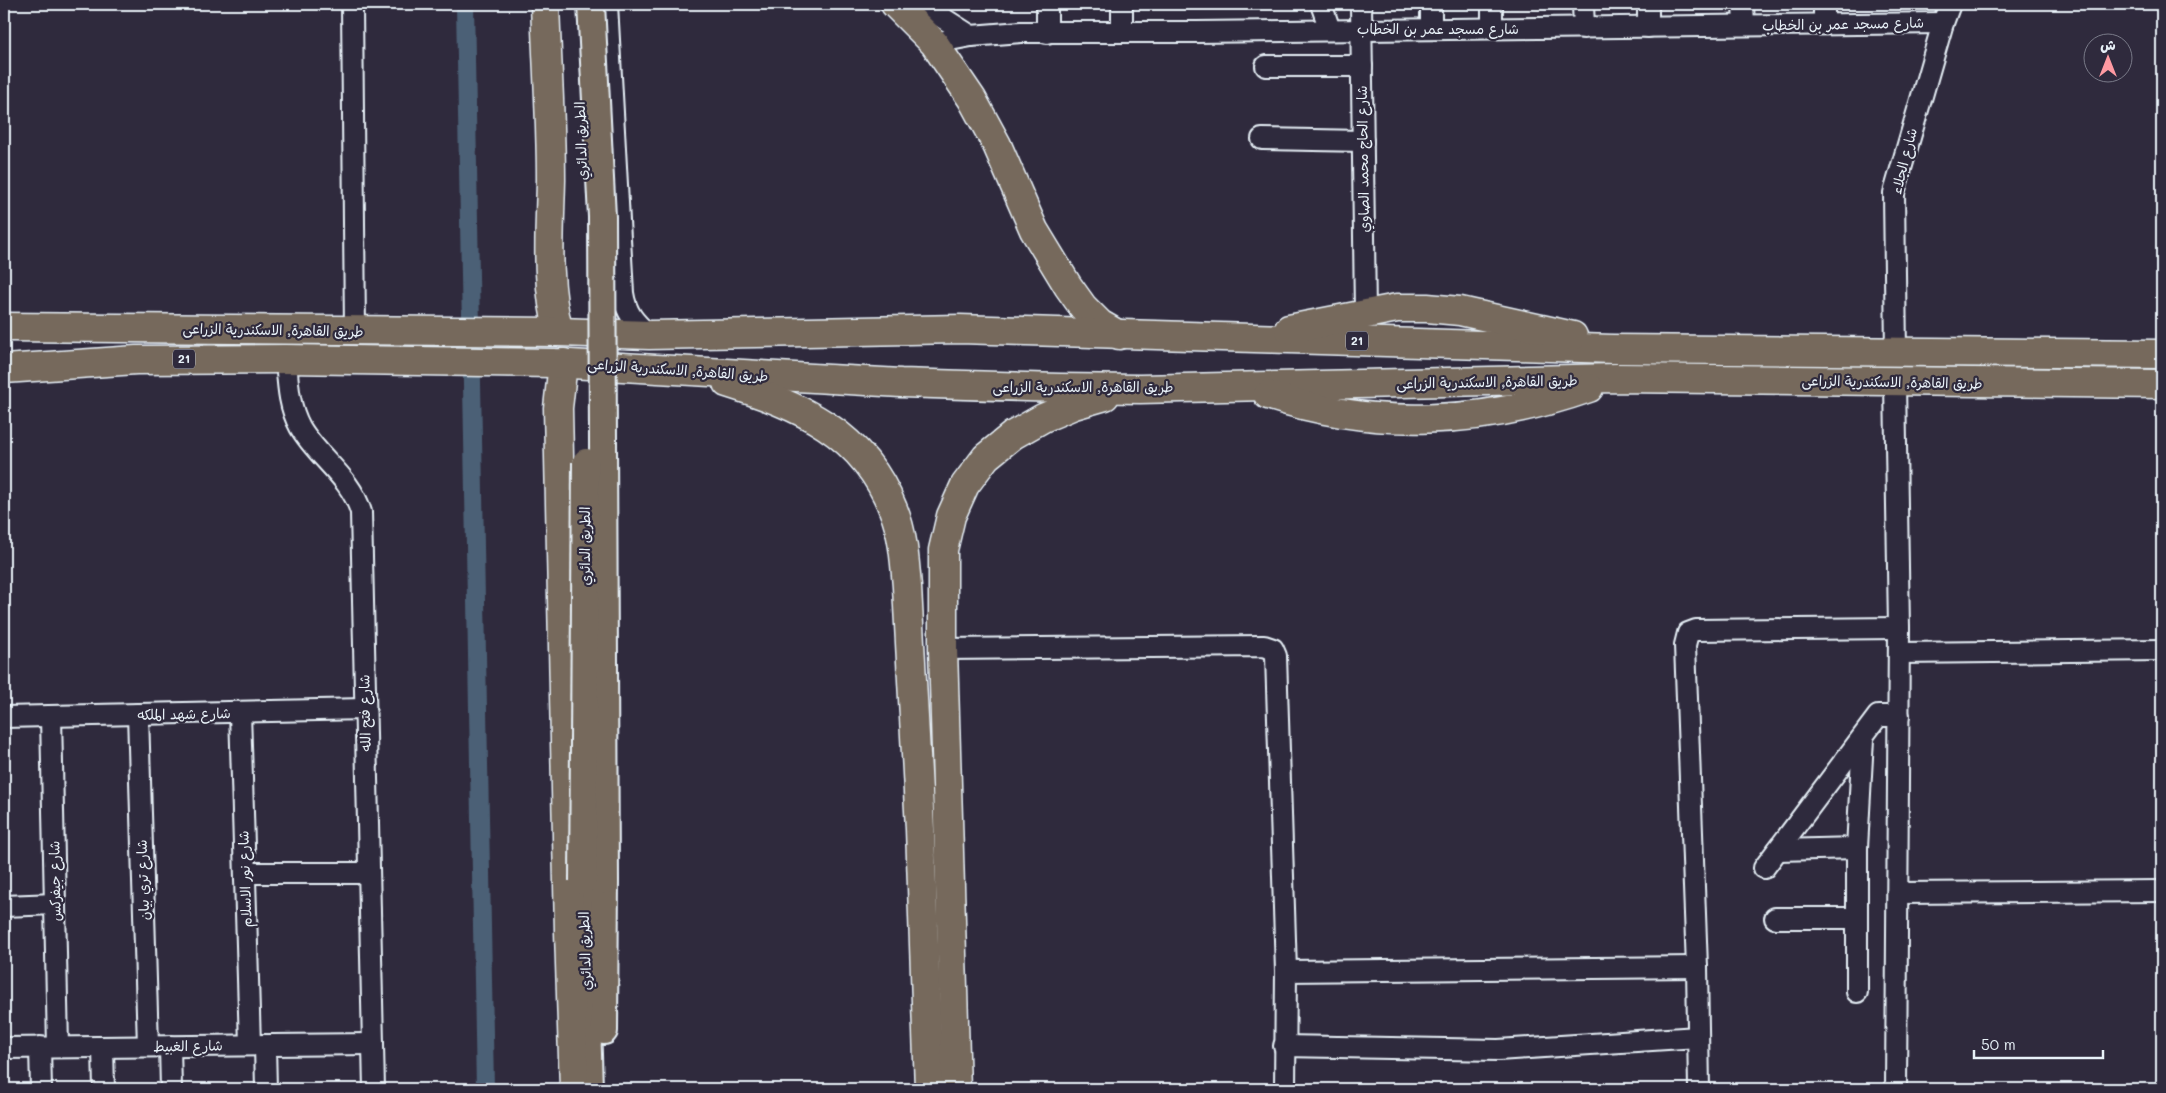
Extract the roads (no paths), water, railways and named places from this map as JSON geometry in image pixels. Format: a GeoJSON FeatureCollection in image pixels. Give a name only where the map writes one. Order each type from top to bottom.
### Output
{"type":"FeatureCollection","features":[{"type":"Feature","properties":{"kind":"highway"},"geometry":{"type":"LineString","coordinates":[[546,4],[551,179],[548,248],[556,332]]}},
{"type":"Feature","properties":{"kind":"highway"},"geometry":{"type":"LineString","coordinates":[[895,4],[934,43],[955,72],[997,144],[1034,230],[1068,286],[1100,324],[1119,335]]}},
{"type":"Feature","properties":{"kind":"highway"},"geometry":{"type":"LineString","coordinates":[[1248,339],[1365,313],[1397,308],[1427,308],[1460,310],[1567,334],[1613,349]]}},
{"type":"Feature","properties":{"kind":"highway","name":"طريق القاهرة, الاسكندرية الزراعى"},"geometry":{"type":"LineString","coordinates":[[4,327],[556,332],[649,335],[960,329],[1613,349],[2162,354]]}},
{"type":"Feature","properties":{"kind":"highway","name":"طريق القاهرة, الاسكندرية الزراعى"},"geometry":{"type":"LineString","coordinates":[[4,369],[136,360],[286,359],[558,363],[901,383],[1140,389],[1616,378],[2162,384]]}},
{"type":"Feature","properties":{"kind":"highway"},"geometry":{"type":"LineString","coordinates":[[558,363],[568,932],[574,1089]]}},
{"type":"Feature","properties":{"kind":"highway"},"geometry":{"type":"LineString","coordinates":[[678,370],[783,402],[819,419],[850,444],[875,474],[893,509],[903,547],[907,587],[920,829],[929,1089]]}},
{"type":"Feature","properties":{"kind":"highway"},"geometry":{"type":"LineString","coordinates":[[1243,387],[1288,402],[1334,412],[1382,418],[1430,420],[1477,416],[1524,408],[1616,378]]}},
{"type":"Feature","properties":{"kind":"highway"},"geometry":{"type":"LineString","coordinates":[[956,1089],[943,649],[943,550],[951,516],[965,485],[986,457],[1013,435],[1074,405],[1106,395],[1140,389]]}},
{"type":"Feature","properties":{"kind":"highway"},"geometry":{"type":"LineString","coordinates":[[920,829],[949,828]]}},
{"type":"Feature","properties":{"kind":"main road","name":"الطريق الدائري"},"geometry":{"type":"LineString","coordinates":[[573,4],[580,115],[586,324],[594,881],[604,1089]]}},
{"type":"Feature","properties":{"kind":"main road","name":"الطريق الدائري"},"geometry":{"type":"LineString","coordinates":[[589,1089],[594,881],[602,217],[591,4]]}},
{"type":"Feature","properties":{"kind":"street"},"geometry":{"type":"LineString","coordinates":[[352,4],[359,331]]}},
{"type":"Feature","properties":{"kind":"street"},"geometry":{"type":"LineString","coordinates":[[607,4],[623,293],[629,314],[636,324],[649,335]]}},
{"type":"Feature","properties":{"kind":"street"},"geometry":{"type":"LineString","coordinates":[[921,4],[971,36]]}},
{"type":"Feature","properties":{"kind":"street"},"geometry":{"type":"LineString","coordinates":[[1047,4],[1047,32]]}},
{"type":"Feature","properties":{"kind":"street"},"geometry":{"type":"LineString","coordinates":[[1122,4],[1122,32]]}},
{"type":"Feature","properties":{"kind":"street"},"geometry":{"type":"LineString","coordinates":[[1321,4],[1330,30]]}},
{"type":"Feature","properties":{"kind":"street","name":"شارع الحاج محمد الصاوي"},"geometry":{"type":"LineString","coordinates":[[1362,4],[1365,313]]}},
{"type":"Feature","properties":{"kind":"street"},"geometry":{"type":"LineString","coordinates":[[1430,4],[1430,28]]}},
{"type":"Feature","properties":{"kind":"street"},"geometry":{"type":"LineString","coordinates":[[1492,4],[1492,28]]}},
{"type":"Feature","properties":{"kind":"street"},"geometry":{"type":"LineString","coordinates":[[1583,4],[1584,28]]}},
{"type":"Feature","properties":{"kind":"street"},"geometry":{"type":"LineString","coordinates":[[1648,4],[1648,27]]}},
{"type":"Feature","properties":{"kind":"street"},"geometry":{"type":"LineString","coordinates":[[1743,4],[1744,25]]}},
{"type":"Feature","properties":{"kind":"street"},"geometry":{"type":"LineString","coordinates":[[1824,4],[1824,24]]}},
{"type":"Feature","properties":{"kind":"street","name":"شارع الجلاء"},"geometry":{"type":"LineString","coordinates":[[1896,353],[1894,193],[1950,4]]}},
{"type":"Feature","properties":{"kind":"street","name":"شارع مسجد عمر بن الخطاب"},"geometry":{"type":"LineString","coordinates":[[934,43],[971,36],[1020,32],[1943,23]]}},
{"type":"Feature","properties":{"kind":"street"},"geometry":{"type":"LineString","coordinates":[[1266,66],[1362,66]]}},
{"type":"Feature","properties":{"kind":"street"},"geometry":{"type":"LineString","coordinates":[[1262,138],[1363,141]]}},
{"type":"Feature","properties":{"kind":"street","name":"شارع فتح الله"},"geometry":{"type":"LineString","coordinates":[[286,359],[289,399],[298,423],[355,495],[361,512],[374,1089]]}},
{"type":"Feature","properties":{"kind":"street"},"geometry":{"type":"LineString","coordinates":[[1895,382],[1899,628],[1896,1089]]}},
{"type":"Feature","properties":{"kind":"street"},"geometry":{"type":"LineString","coordinates":[[1699,1089],[1697,967],[1685,645],[1688,633],[1696,630],[1899,628]]}},
{"type":"Feature","properties":{"kind":"street"},"geometry":{"type":"LineString","coordinates":[[943,649],[1264,646],[1273,649],[1276,656],[1286,971],[1285,1089]]}},
{"type":"Feature","properties":{"kind":"street"},"geometry":{"type":"LineString","coordinates":[[1899,653],[2162,650]]}},
{"type":"Feature","properties":{"kind":"street","name":"شارع شهد الملكه"},"geometry":{"type":"LineString","coordinates":[[4,717],[365,709]]}},
{"type":"Feature","properties":{"kind":"street","name":"شارع نور الاسلام"},"geometry":{"type":"LineString","coordinates":[[240,712],[244,872],[257,1045],[266,1089]]}},
{"type":"Feature","properties":{"kind":"street","name":"شارع تري بيان"},"geometry":{"type":"LineString","coordinates":[[138,714],[148,1046]]}},
{"type":"Feature","properties":{"kind":"street","name":"شارع جيفركس"},"geometry":{"type":"LineString","coordinates":[[41,1089],[49,1047],[55,904],[51,716]]}},
{"type":"Feature","properties":{"kind":"street"},"geometry":{"type":"LineString","coordinates":[[1764,868],[1878,716],[1899,716]]}},
{"type":"Feature","properties":{"kind":"street"},"geometry":{"type":"LineString","coordinates":[[1857,992],[1857,848],[1862,739]]}},
{"type":"Feature","properties":{"kind":"street"},"geometry":{"type":"LineString","coordinates":[[1778,850],[1857,848]]}},
{"type":"Feature","properties":{"kind":"street"},"geometry":{"type":"LineString","coordinates":[[244,872],[369,873]]}},
{"type":"Feature","properties":{"kind":"street"},"geometry":{"type":"LineString","coordinates":[[1898,893],[2162,891]]}},
{"type":"Feature","properties":{"kind":"street"},"geometry":{"type":"LineString","coordinates":[[4,906],[55,904]]}},
{"type":"Feature","properties":{"kind":"street"},"geometry":{"type":"LineString","coordinates":[[1775,918],[1857,918]]}},
{"type":"Feature","properties":{"kind":"street"},"geometry":{"type":"LineString","coordinates":[[1286,971],[1697,967]]}},
{"type":"Feature","properties":{"kind":"street"},"geometry":{"type":"LineString","coordinates":[[1284,1046],[1498,1050],[1698,1037]]}},
{"type":"Feature","properties":{"kind":"street","name":"شارع الغبيط"},"geometry":{"type":"LineString","coordinates":[[4,1048],[373,1044]]}},
{"type":"Feature","properties":{"kind":"street"},"geometry":{"type":"LineString","coordinates":[[170,1046],[171,1089]]}},
{"type":"Feature","properties":{"kind":"street"},"geometry":{"type":"LineString","coordinates":[[103,1047],[104,1089]]}},
{"type":"Feature","properties":{"kind":"waterway"},"geometry":{"type":"LineString","coordinates":[[465,4],[485,1089]]}}]}
